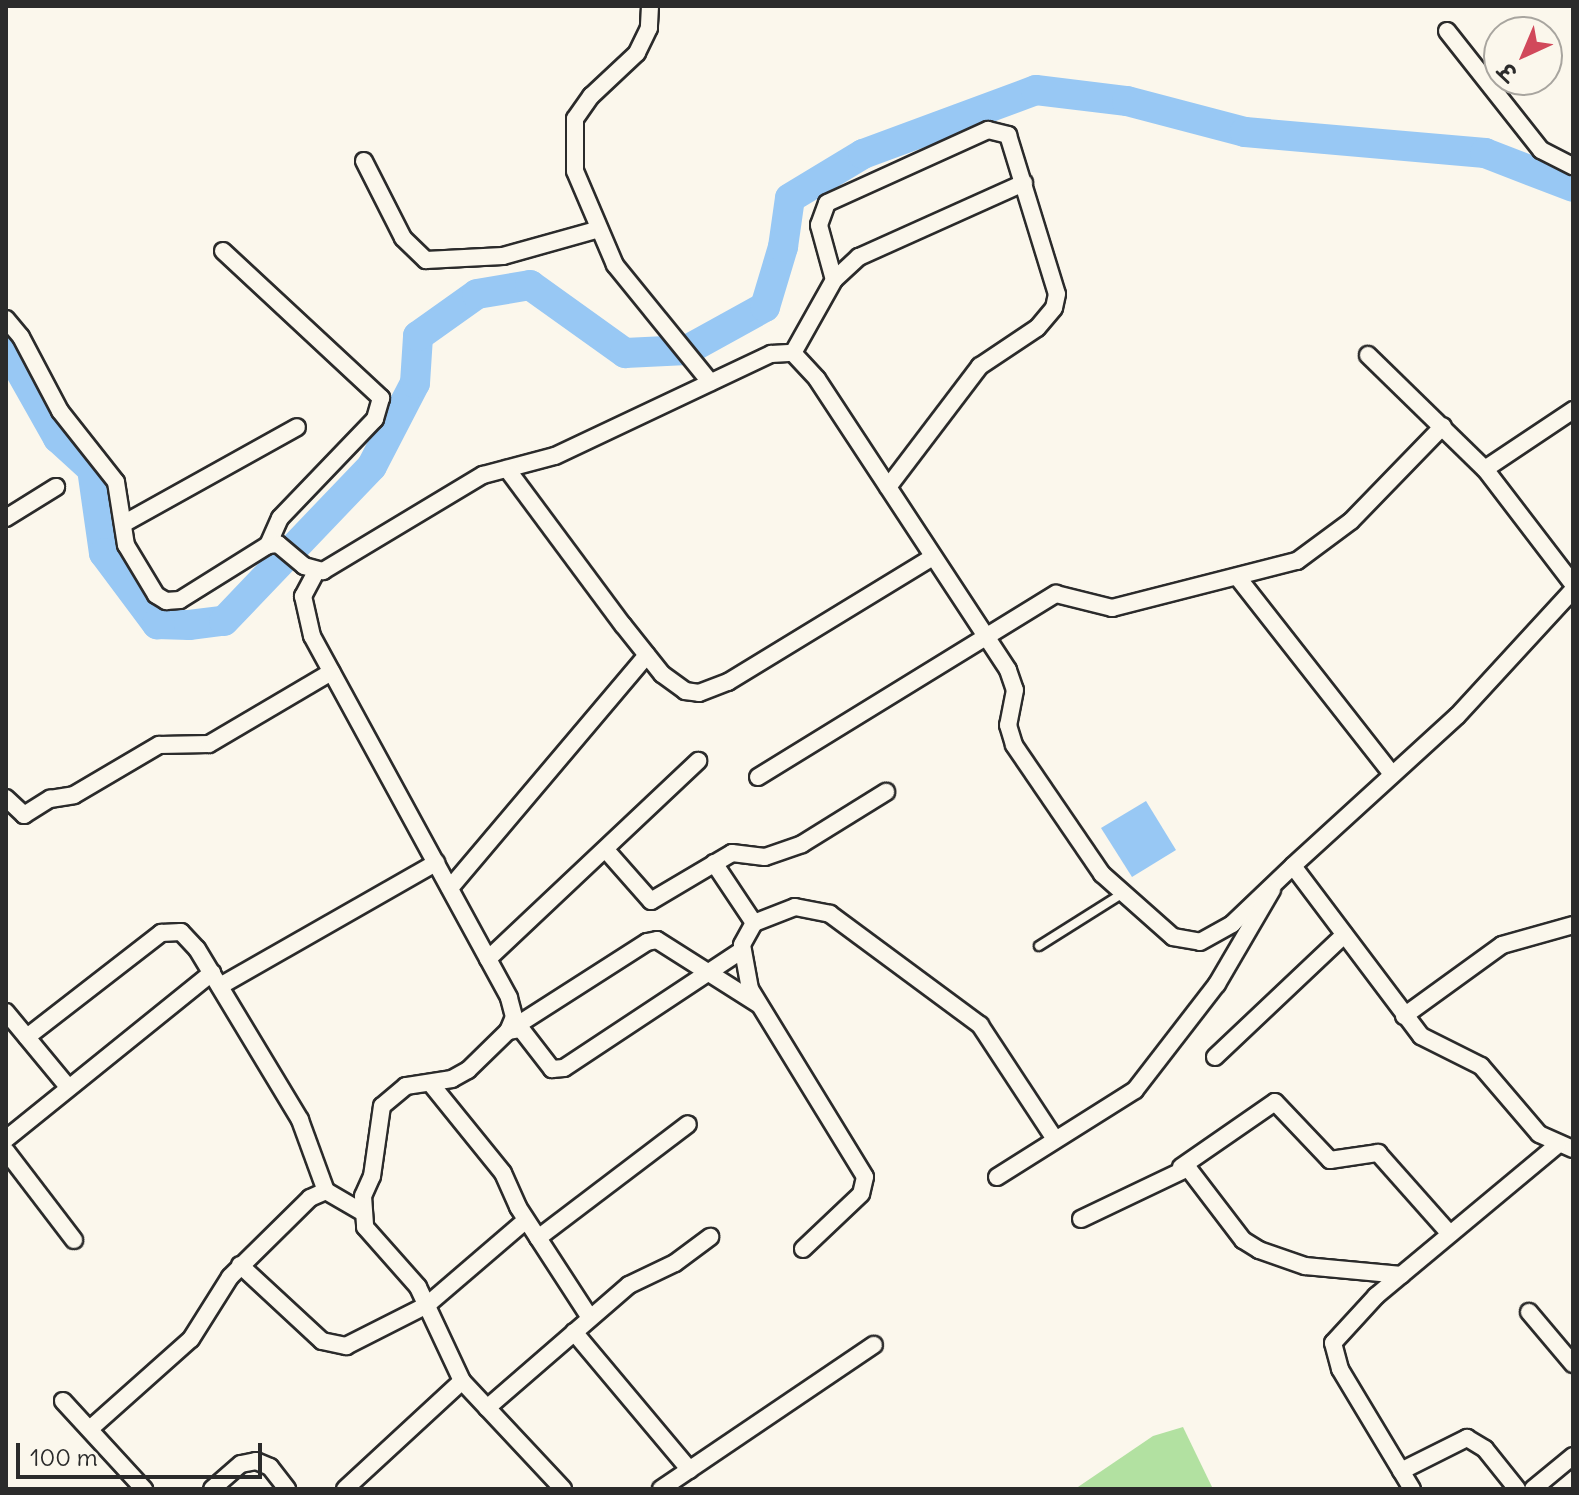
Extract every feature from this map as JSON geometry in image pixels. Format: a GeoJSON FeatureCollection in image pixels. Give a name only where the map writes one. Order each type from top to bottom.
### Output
{"type":"FeatureCollection","features":[{"type":"Feature","properties":{"kind":"street"},"geometry":{"type":"LineString","coordinates":[[650,6],[649,28],[637,53],[581,108],[572,133],[575,171],[596,230],[615,265],[710,382]]}},
{"type":"Feature","properties":{"kind":"street"},"geometry":{"type":"LineString","coordinates":[[1447,31],[1541,150],[1573,166]]}},
{"type":"Feature","properties":{"kind":"street"},"geometry":{"type":"LineString","coordinates":[[834,280],[818,215],[834,198],[997,128],[1011,140],[1057,294],[1054,308],[1037,328],[980,366],[888,487]]}},
{"type":"Feature","properties":{"kind":"street"},"geometry":{"type":"LineString","coordinates":[[364,161],[403,238],[426,260],[523,253],[596,230]]}},
{"type":"Feature","properties":{"kind":"street"},"geometry":{"type":"LineString","coordinates":[[793,353],[834,280],[859,257],[1024,183]]}},
{"type":"Feature","properties":{"kind":"street"},"geometry":{"type":"LineString","coordinates":[[6,319],[60,411],[116,482],[123,524],[136,566],[166,601],[180,600],[273,544],[280,518],[375,419],[381,398],[223,251]]}},
{"type":"Feature","properties":{"kind":"street"},"geometry":{"type":"LineString","coordinates":[[273,544],[310,568],[323,571],[483,475],[555,456],[771,354],[793,353],[811,370],[1014,681],[1008,725],[1014,745],[1102,874],[1173,937],[1200,942],[1232,924],[1457,716],[1573,590]]}},
{"type":"Feature","properties":{"kind":"street"},"geometry":{"type":"LineString","coordinates":[[1368,355],[1485,469],[1573,584]]}},
{"type":"Feature","properties":{"kind":"street"},"geometry":{"type":"LineString","coordinates":[[1485,469],[1573,410]]}},
{"type":"Feature","properties":{"kind":"street"},"geometry":{"type":"LineString","coordinates":[[758,777],[984,635],[1056,594],[1112,608],[1239,579],[1297,561],[1351,521],[1443,426]]}},
{"type":"Feature","properties":{"kind":"street"},"geometry":{"type":"LineString","coordinates":[[123,524],[297,427]]}},
{"type":"Feature","properties":{"kind":"street"},"geometry":{"type":"LineString","coordinates":[[507,469],[647,655],[685,691],[713,690],[933,557]]}},
{"type":"Feature","properties":{"kind":"street"},"geometry":{"type":"LineString","coordinates":[[6,518],[56,487]]}},
{"type":"Feature","properties":{"kind":"street"},"geometry":{"type":"LineString","coordinates":[[310,568],[303,596],[312,636],[509,998],[514,1017],[508,1031]]}},
{"type":"Feature","properties":{"kind":"street"},"geometry":{"type":"LineString","coordinates":[[1239,579],[1392,774]]}},
{"type":"Feature","properties":{"kind":"street"},"geometry":{"type":"LineString","coordinates":[[450,888],[647,655]]}},
{"type":"Feature","properties":{"kind":"street"},"geometry":{"type":"LineString","coordinates":[[6,798],[12,820],[50,799],[74,795],[159,745],[209,744],[331,672]]}},
{"type":"Feature","properties":{"kind":"street"},"geometry":{"type":"LineString","coordinates":[[488,959],[698,761]]}},
{"type":"Feature","properties":{"kind":"street"},"geometry":{"type":"LineString","coordinates":[[606,850],[651,901],[732,853],[765,857],[802,844],[886,792]]}},
{"type":"Feature","properties":{"kind":"street"},"geometry":{"type":"LineString","coordinates":[[6,1139],[68,1087],[216,980],[436,863]]}},
{"type":"Feature","properties":{"kind":"street"},"geometry":{"type":"LineString","coordinates":[[714,863],[754,923]]}},
{"type":"Feature","properties":{"kind":"street"},"geometry":{"type":"LineString","coordinates":[[1293,866],[1404,1016],[1434,1046],[1481,1066],[1521,1117],[1565,1147],[1450,1234],[1402,1275],[1333,1343],[1340,1369],[1412,1489]]}},
{"type":"Feature","properties":{"kind":"street"},"geometry":{"type":"LineString","coordinates":[[997,1177],[1135,1090],[1217,984],[1269,902],[1274,885]]}},
{"type":"Feature","properties":{"kind":"street"},"geometry":{"type":"LineString","coordinates":[[508,1031],[521,1029],[552,1069],[564,1068],[742,950],[754,923],[795,907],[830,914],[980,1025],[1055,1139]]}},
{"type":"Feature","properties":{"kind":"street"},"geometry":{"type":"LineString","coordinates":[[1404,1016],[1502,945],[1573,925]]}},
{"type":"Feature","properties":{"kind":"street"},"geometry":{"type":"LineString","coordinates":[[27,1037],[161,933],[181,932],[216,980],[300,1120],[326,1191],[362,1212]]}},
{"type":"Feature","properties":{"kind":"street"},"geometry":{"type":"LineString","coordinates":[[1215,1057],[1344,935]]}},
{"type":"Feature","properties":{"kind":"street"},"geometry":{"type":"LineString","coordinates":[[563,1489],[462,1381],[418,1287],[365,1227],[362,1212],[382,1106],[406,1086],[431,1084],[468,1070],[508,1031],[647,942],[657,940],[759,1005]]}},
{"type":"Feature","properties":{"kind":"street"},"geometry":{"type":"LineString","coordinates":[[742,950],[759,1005],[865,1177],[861,1194],[803,1249]]}},
{"type":"Feature","properties":{"kind":"street"},"geometry":{"type":"LineString","coordinates":[[6,1012],[68,1087]]}},
{"type":"Feature","properties":{"kind":"street"},"geometry":{"type":"LineString","coordinates":[[431,1084],[503,1173],[526,1220],[590,1318]]}},
{"type":"Feature","properties":{"kind":"street"},"geometry":{"type":"LineString","coordinates":[[1081,1219],[1181,1167],[1275,1102],[1330,1160],[1378,1153],[1450,1234]]}},
{"type":"Feature","properties":{"kind":"street"},"geometry":{"type":"LineString","coordinates":[[538,1238],[688,1124]]}},
{"type":"Feature","properties":{"kind":"street"},"geometry":{"type":"LineString","coordinates":[[6,1151],[74,1240]]}},
{"type":"Feature","properties":{"kind":"street"},"geometry":{"type":"LineString","coordinates":[[1181,1167],[1195,1172],[1236,1232],[1259,1250],[1305,1266],[1402,1275]]}},
{"type":"Feature","properties":{"kind":"street"},"geometry":{"type":"LineString","coordinates":[[91,1428],[191,1339],[240,1265],[310,1198],[326,1191]]}},
{"type":"Feature","properties":{"kind":"street"},"geometry":{"type":"LineString","coordinates":[[240,1265],[312,1333],[334,1345],[367,1339],[427,1305],[526,1220]]}},
{"type":"Feature","properties":{"kind":"street"},"geometry":{"type":"LineString","coordinates":[[487,1408],[629,1285],[675,1263],[710,1237]]}},
{"type":"Feature","properties":{"kind":"street"},"geometry":{"type":"LineString","coordinates":[[1529,1312],[1573,1364]]}},
{"type":"Feature","properties":{"kind":"street"},"geometry":{"type":"LineString","coordinates":[[574,1332],[690,1470]]}},
{"type":"Feature","properties":{"kind":"street"},"geometry":{"type":"LineString","coordinates":[[661,1489],[874,1345]]}},
{"type":"Feature","properties":{"kind":"street"},"geometry":{"type":"LineString","coordinates":[[345,1489],[462,1381]]}},
{"type":"Feature","properties":{"kind":"street"},"geometry":{"type":"LineString","coordinates":[[63,1401],[144,1489]]}},
{"type":"Feature","properties":{"kind":"street"},"geometry":{"type":"LineString","coordinates":[[1401,1471],[1467,1438],[1485,1449],[1517,1489]]}},
{"type":"Feature","properties":{"kind":"street"},"geometry":{"type":"LineString","coordinates":[[1533,1489],[1573,1456]]}},
{"type":"Feature","properties":{"kind":"street"},"geometry":{"type":"LineString","coordinates":[[212,1489],[241,1464],[256,1461],[270,1467],[287,1489]]}},
{"type":"Feature","properties":{"kind":"lane"},"geometry":{"type":"LineString","coordinates":[[1039,946],[1124,893]]}},
{"type":"Feature","properties":{"kind":"green space"},"geometry":{"type":"Polygon","coordinates":[[[1183,1427],[1213,1489],[1075,1489],[1153,1436],[1183,1427]]]}},
{"type":"Feature","properties":{"kind":"water"},"geometry":{"type":"Polygon","coordinates":[[[1146,801],[1176,850],[1132,877],[1101,828],[1146,801]]]}},
{"type":"Feature","properties":{"kind":"waterway"},"geometry":{"type":"LineString","coordinates":[[6,346],[58,438],[92,469],[104,553],[157,624],[189,625],[224,621],[372,466],[415,383],[418,336],[477,294],[530,285],[625,353],[687,350],[765,307],[783,247],[790,198],[863,154],[1036,90],[1127,101],[1245,132],[1485,153],[1573,187]]}}]}
